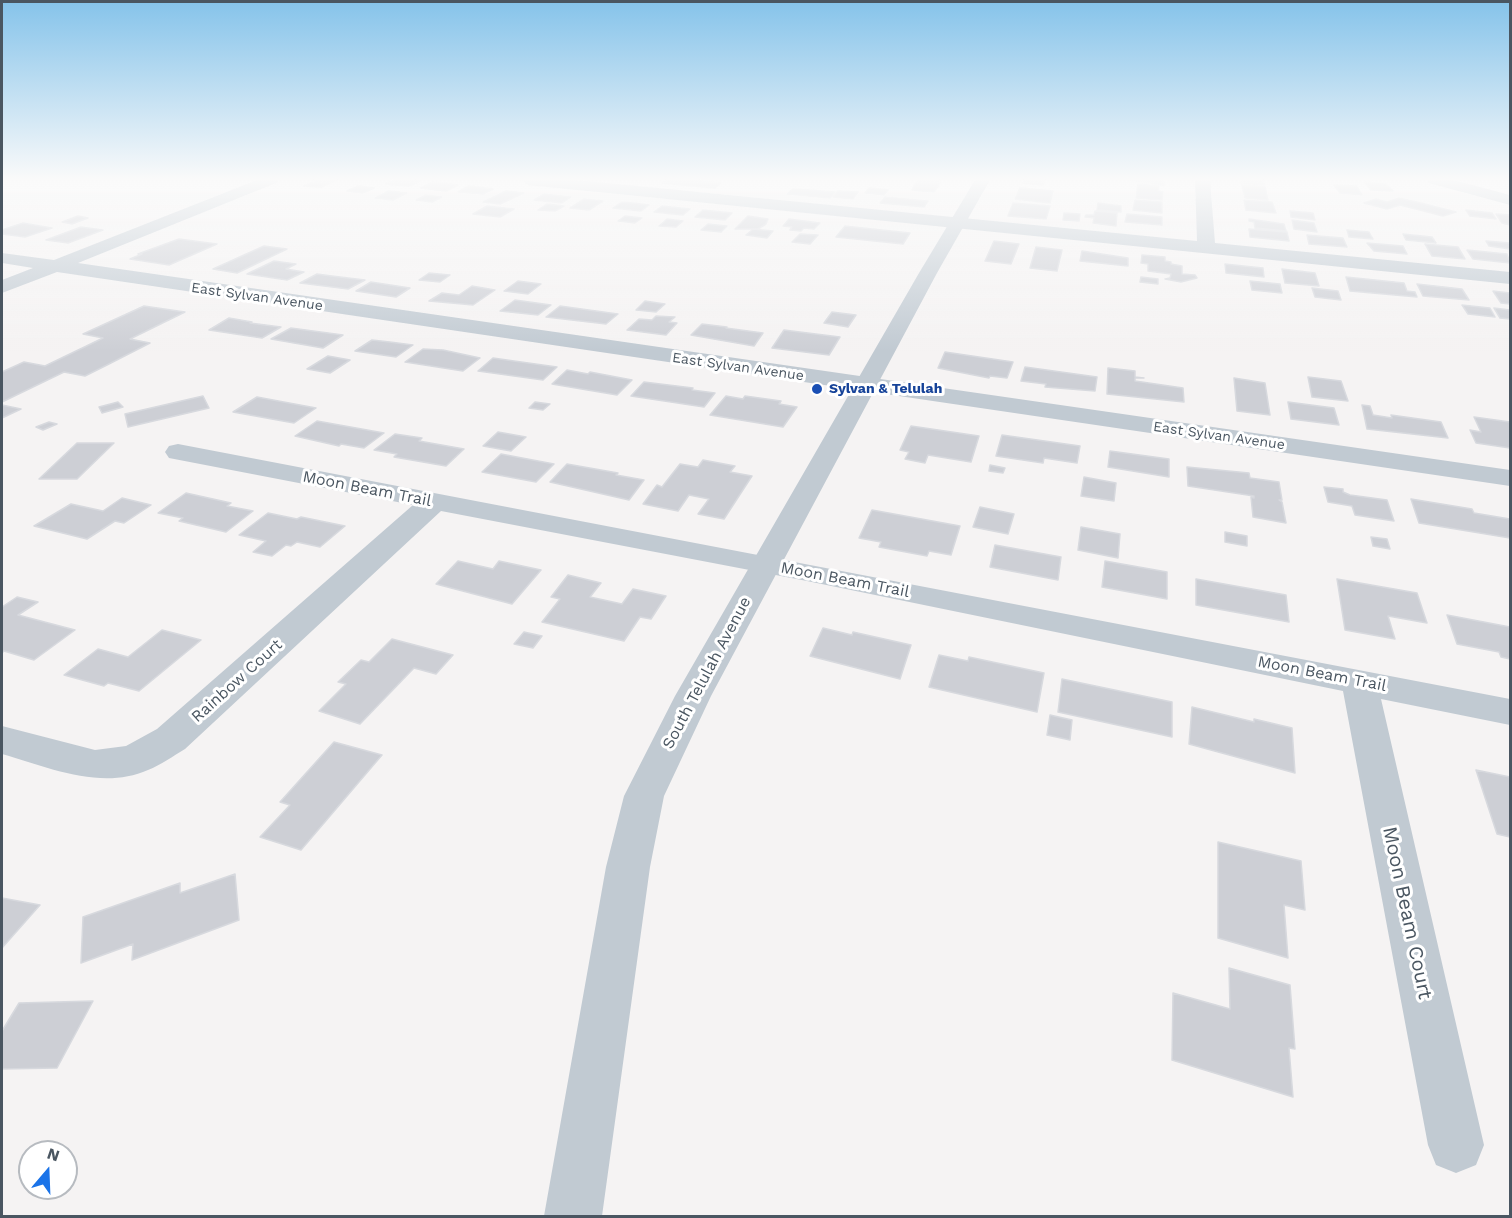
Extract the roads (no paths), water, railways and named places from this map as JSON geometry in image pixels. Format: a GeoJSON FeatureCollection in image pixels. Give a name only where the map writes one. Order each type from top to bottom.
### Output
{"type":"FeatureCollection","features":[{"type":"Feature","properties":{"kind":"street"},"geometry":{"type":"LineString","coordinates":[[2,287],[128,237]]}},
{"type":"Feature","properties":{"kind":"street","name":"South Telulah Avenue"},"geometry":{"type":"LineString","coordinates":[[573,1216],[626,878],[644,796],[693,696],[949,237]]}},
{"type":"Feature","properties":{"kind":"street"},"geometry":{"type":"LineString","coordinates":[[1107,237],[1510,278]]}},
{"type":"Feature","properties":{"kind":"street"},"geometry":{"type":"LineString","coordinates":[[1205,237],[1206,246]]}},
{"type":"Feature","properties":{"kind":"street","name":"East Sylvan Avenue"},"geometry":{"type":"LineString","coordinates":[[2,258],[866,386],[1510,478]]}},
{"type":"Feature","properties":{"kind":"street","name":"Moon Beam Trail"},"geometry":{"type":"LineString","coordinates":[[178,452],[1510,712]]}},
{"type":"Feature","properties":{"kind":"street","name":"Rainbow Court"},"geometry":{"type":"LineString","coordinates":[[2,740],[95,765],[134,760],[171,739],[434,502]]}},
{"type":"Feature","properties":{"kind":"street","name":"Moon Beam Court"},"geometry":{"type":"LineString","coordinates":[[1359,681],[1456,1145]]}},
{"type":"Feature","properties":{"kind":"place","name":"Sylvan & Telulah"},"geometry":{"type":"Point","coordinates":[817,389]}}]}
